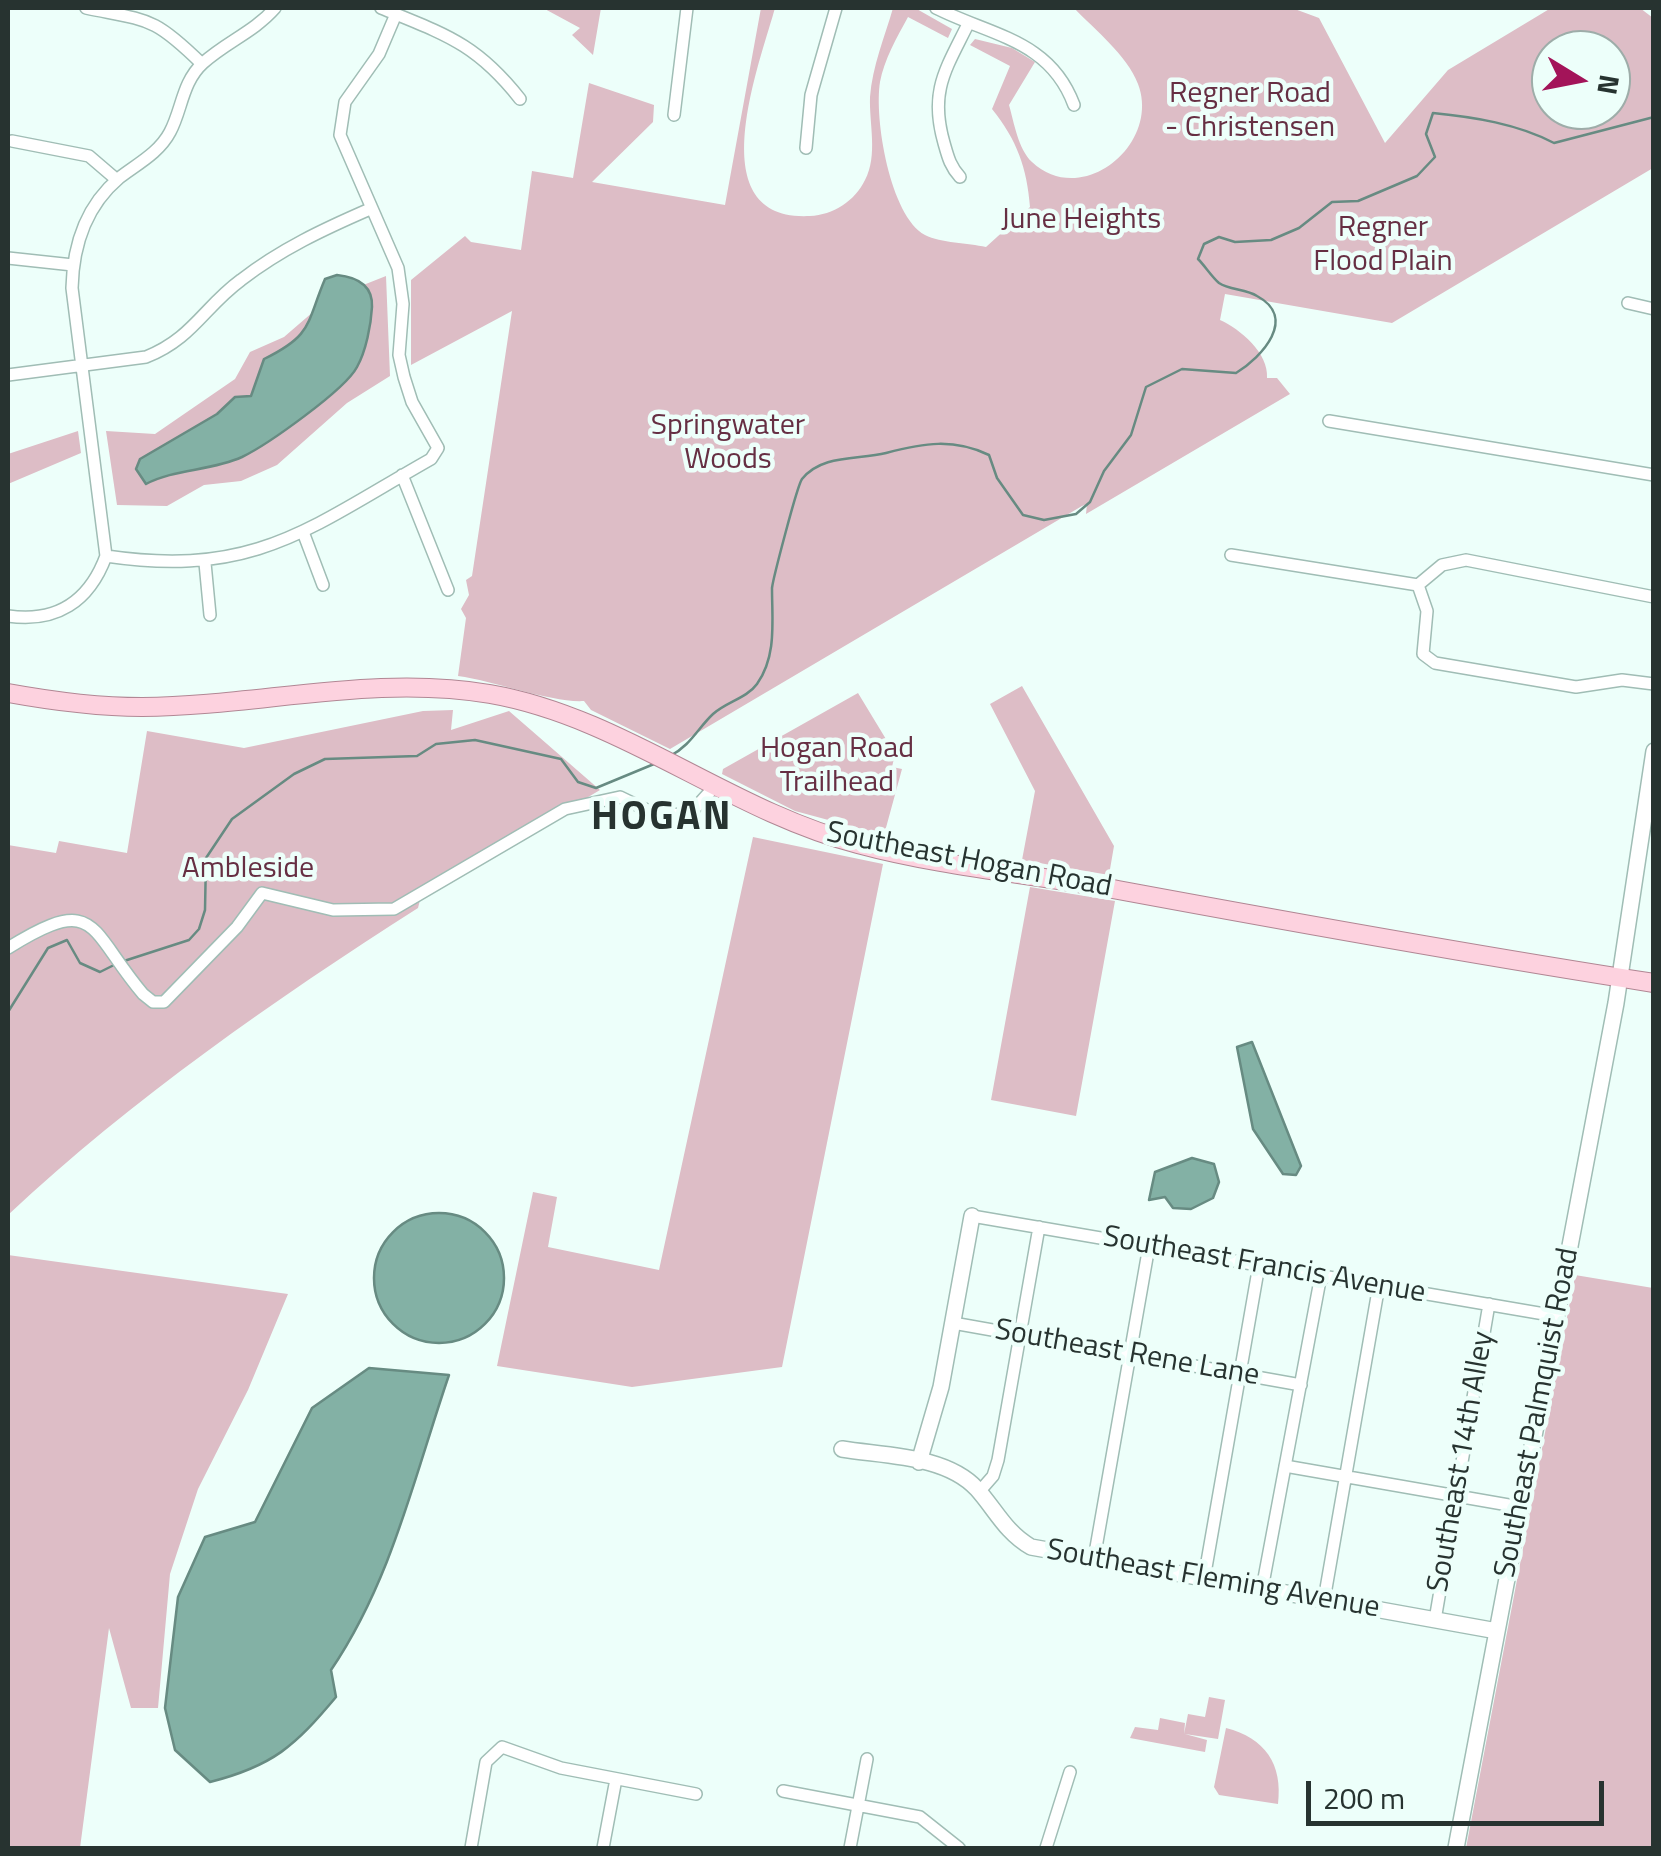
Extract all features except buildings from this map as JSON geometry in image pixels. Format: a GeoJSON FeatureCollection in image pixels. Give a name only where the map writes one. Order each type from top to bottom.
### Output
{"type":"FeatureCollection","features":[{"type":"Feature","properties":{"kind":"main road","name":"Southeast Hogan Road"},"geometry":{"type":"LineString","coordinates":[[8,693],[77,704],[145,707],[362,688],[469,691],[556,712],[800,826],[879,849],[1654,984]]}},
{"type":"Feature","properties":{"kind":"street"},"geometry":{"type":"LineString","coordinates":[[86,8],[143,17],[171,34],[202,64]]}},
{"type":"Feature","properties":{"kind":"street"},"geometry":{"type":"LineString","coordinates":[[8,616],[42,618],[75,604],[94,583],[106,556],[73,265],[86,220],[117,180],[157,149],[170,132],[188,83],[202,64],[253,31],[275,8]]}},
{"type":"Feature","properties":{"kind":"street"},"geometry":{"type":"LineString","coordinates":[[381,8],[482,56],[520,99]]}},
{"type":"Feature","properties":{"kind":"street"},"geometry":{"type":"LineString","coordinates":[[674,115],[687,8]]}},
{"type":"Feature","properties":{"kind":"street"},"geometry":{"type":"LineString","coordinates":[[806,148],[811,95],[836,8]]}},
{"type":"Feature","properties":{"kind":"street"},"geometry":{"type":"LineString","coordinates":[[936,8],[1031,47],[1056,70],[1074,106]]}},
{"type":"Feature","properties":{"kind":"street"},"geometry":{"type":"LineString","coordinates":[[106,556],[168,564],[242,556],[304,532],[431,459],[438,448],[412,402],[399,354],[403,304],[399,273],[345,154],[340,120],[352,88],[379,54],[396,14]]}},
{"type":"Feature","properties":{"kind":"street"},"geometry":{"type":"LineString","coordinates":[[960,177],[950,167],[936,104],[939,83],[968,24]]}},
{"type":"Feature","properties":{"kind":"street"},"geometry":{"type":"LineString","coordinates":[[12,141],[88,156],[117,180]]}},
{"type":"Feature","properties":{"kind":"street"},"geometry":{"type":"LineString","coordinates":[[8,375],[146,356],[166,348],[184,338],[216,301],[254,270],[306,237],[370,209]]}},
{"type":"Feature","properties":{"kind":"street"},"geometry":{"type":"LineString","coordinates":[[8,258],[73,265]]}},
{"type":"Feature","properties":{"kind":"street"},"geometry":{"type":"LineString","coordinates":[[1628,303],[1654,309]]}},
{"type":"Feature","properties":{"kind":"street"},"geometry":{"type":"LineString","coordinates":[[1329,421],[1654,475]]}},
{"type":"Feature","properties":{"kind":"street"},"geometry":{"type":"LineString","coordinates":[[402,475],[448,590]]}},
{"type":"Feature","properties":{"kind":"street"},"geometry":{"type":"LineString","coordinates":[[304,532],[323,584]]}},
{"type":"Feature","properties":{"kind":"street"},"geometry":{"type":"LineString","coordinates":[[1232,555],[1418,585]]}},
{"type":"Feature","properties":{"kind":"street"},"geometry":{"type":"LineString","coordinates":[[1418,585],[1442,564],[1466,560],[1654,596]]}},
{"type":"Feature","properties":{"kind":"street"},"geometry":{"type":"LineString","coordinates":[[205,563],[210,615]]}},
{"type":"Feature","properties":{"kind":"street"},"geometry":{"type":"LineString","coordinates":[[1418,585],[1427,611],[1423,654],[1435,663],[1576,687],[1622,680],[1654,684]]}},
{"type":"Feature","properties":{"kind":"street","name":"Southeast Palmquist Road"},"geometry":{"type":"LineString","coordinates":[[1456,1848],[1620,978],[1654,750]]}},
{"type":"Feature","properties":{"kind":"street"},"geometry":{"type":"LineString","coordinates":[[8,948],[46,924],[68,918],[90,926],[119,959],[135,986],[152,1002],[172,996],[262,893],[333,910],[394,909],[565,809],[620,796],[648,811],[688,816],[716,786]]}},
{"type":"Feature","properties":{"kind":"street"},"geometry":{"type":"LineString","coordinates":[[920,1462],[953,1324],[972,1216]]}},
{"type":"Feature","properties":{"kind":"street","name":"Southeast Francis Avenue"},"geometry":{"type":"LineString","coordinates":[[972,1216],[1556,1316]]}},
{"type":"Feature","properties":{"kind":"street"},"geometry":{"type":"LineString","coordinates":[[979,1492],[996,1468],[1038,1227]]}},
{"type":"Feature","properties":{"kind":"street"},"geometry":{"type":"LineString","coordinates":[[1094,1559],[1149,1246]]}},
{"type":"Feature","properties":{"kind":"street"},"geometry":{"type":"LineString","coordinates":[[1204,1578],[1259,1265]]}},
{"type":"Feature","properties":{"kind":"street"},"geometry":{"type":"LineString","coordinates":[[1262,1589],[1321,1276]]}},
{"type":"Feature","properties":{"kind":"street"},"geometry":{"type":"LineString","coordinates":[[1324,1600],[1379,1286]]}},
{"type":"Feature","properties":{"kind":"street","name":"Southeast 14th Alley"},"geometry":{"type":"LineString","coordinates":[[1434,1620],[1490,1304]]}},
{"type":"Feature","properties":{"kind":"street","name":"Southeast Rene Lane"},"geometry":{"type":"LineString","coordinates":[[953,1324],[1300,1385]]}},
{"type":"Feature","properties":{"kind":"street","name":"Southeast Fleming Avenue"},"geometry":{"type":"LineString","coordinates":[[842,1449],[951,1469],[979,1492],[1020,1541],[1094,1559],[1497,1631]]}},
{"type":"Feature","properties":{"kind":"street"},"geometry":{"type":"LineString","coordinates":[[1285,1466],[1520,1507]]}},
{"type":"Feature","properties":{"kind":"street"},"geometry":{"type":"LineString","coordinates":[[471,1848],[486,1764],[498,1748],[510,1748],[554,1766],[696,1794]]}},
{"type":"Feature","properties":{"kind":"street"},"geometry":{"type":"LineString","coordinates":[[850,1848],[867,1760]]}},
{"type":"Feature","properties":{"kind":"street"},"geometry":{"type":"LineString","coordinates":[[1046,1848],[1070,1772]]}},
{"type":"Feature","properties":{"kind":"street"},"geometry":{"type":"LineString","coordinates":[[603,1848],[616,1780]]}},
{"type":"Feature","properties":{"kind":"street"},"geometry":{"type":"LineString","coordinates":[[783,1791],[920,1816],[959,1848]]}},
{"type":"Feature","properties":{"kind":"green space"},"geometry":{"type":"Polygon","coordinates":[[[543,8],[601,8],[593,55],[572,35],[580,28],[543,8]]]}},
{"type":"Feature","properties":{"kind":"green space","name":"Springwater Woods"},"geometry":{"type":"Polygon","coordinates":[[[761,8],[775,8],[758,65],[745,135],[746,167],[755,194],[776,211],[810,216],[835,210],[855,194],[869,170],[871,86],[893,8],[915,8],[952,29],[948,38],[908,17],[891,49],[879,98],[887,165],[902,208],[925,235],[986,247],[1030,207],[1019,155],[992,109],[1010,66],[970,45],[975,39],[1012,48],[1035,62],[1009,105],[1017,135],[1032,162],[1052,175],[1073,178],[1094,174],[1128,147],[1138,128],[1142,107],[1133,73],[1110,43],[1074,8],[1292,8],[1319,18],[1385,143],[1448,70],[1551,8],[1640,8],[1653,18],[1653,168],[1392,323],[1225,294],[1220,320],[1252,343],[1263,360],[1267,378],[1277,378],[1290,394],[1086,514],[1087,504],[1082,506],[670,749],[591,710],[584,701],[556,699],[458,676],[466,618],[461,609],[469,595],[466,580],[472,576],[512,311],[411,365],[411,280],[465,236],[471,242],[521,250],[532,171],[573,178],[589,83],[654,105],[653,122],[592,182],[725,205],[761,8]]]}},
{"type":"Feature","properties":{"kind":"green space"},"geometry":{"type":"Polygon","coordinates":[[[386,276],[390,376],[347,403],[277,465],[241,481],[204,485],[167,506],[117,505],[106,431],[155,434],[235,379],[250,352],[284,337],[328,299],[386,276]]]}},
{"type":"Feature","properties":{"kind":"green space"},"geometry":{"type":"Polygon","coordinates":[[[78,431],[81,453],[8,484],[8,454],[78,431]]]}},
{"type":"Feature","properties":{"kind":"green space"},"geometry":{"type":"Polygon","coordinates":[[[1022,686],[1114,846],[1109,875],[1022,860],[1035,791],[990,704],[1022,686]]]}},
{"type":"Feature","properties":{"kind":"green space","name":"Hogan Road Trailhead"},"geometry":{"type":"Polygon","coordinates":[[[858,693],[895,754],[892,767],[902,769],[884,835],[795,811],[722,774],[723,769],[858,693]]]}},
{"type":"Feature","properties":{"kind":"green space","name":"Ambleside"},"geometry":{"type":"Polygon","coordinates":[[[453,710],[451,730],[509,711],[600,790],[421,896],[418,908],[311,978],[155,1091],[8,1215],[8,845],[56,853],[59,841],[127,853],[147,731],[244,748],[423,711],[453,710]]]}},
{"type":"Feature","properties":{"kind":"green space"},"geometry":{"type":"Polygon","coordinates":[[[753,837],[883,864],[782,1367],[632,1387],[497,1366],[533,1192],[557,1197],[548,1247],[659,1270],[753,837]]]}},
{"type":"Feature","properties":{"kind":"green space"},"geometry":{"type":"Polygon","coordinates":[[[1030,887],[1115,901],[1076,1116],[991,1100],[1030,887]]]}},
{"type":"Feature","properties":{"kind":"green space"},"geometry":{"type":"Polygon","coordinates":[[[8,1255],[288,1294],[248,1390],[198,1489],[170,1574],[158,1708],[131,1708],[109,1628],[80,1848],[8,1848],[8,1255]]]}},
{"type":"Feature","properties":{"kind":"green space"},"geometry":{"type":"Polygon","coordinates":[[[1575,1275],[1653,1288],[1653,1848],[1466,1848],[1575,1275]]]}},
{"type":"Feature","properties":{"kind":"green space"},"geometry":{"type":"Polygon","coordinates":[[[1209,1697],[1225,1700],[1218,1739],[1185,1734],[1207,1740],[1205,1752],[1130,1738],[1135,1727],[1158,1730],[1160,1718],[1185,1723],[1184,1734],[1188,1714],[1205,1717],[1209,1697]]]}},
{"type":"Feature","properties":{"kind":"green space"},"geometry":{"type":"Polygon","coordinates":[[[1226,1728],[1251,1738],[1268,1755],[1277,1777],[1278,1804],[1219,1795],[1214,1787],[1226,1728]]]}},
{"type":"Feature","properties":{"kind":"shaded area"},"geometry":{"type":"Polygon","coordinates":[[[337,275],[362,284],[372,299],[365,346],[350,377],[304,416],[242,457],[146,484],[136,469],[140,459],[217,414],[235,397],[251,396],[264,359],[300,335],[325,279],[337,275]]]}},
{"type":"Feature","properties":{"kind":"shaded area"},"geometry":{"type":"Polygon","coordinates":[[[1252,1042],[1301,1166],[1296,1175],[1283,1174],[1253,1129],[1237,1047],[1252,1042]]]}},
{"type":"Feature","properties":{"kind":"shaded area"},"geometry":{"type":"Polygon","coordinates":[[[1192,1158],[1214,1164],[1219,1182],[1213,1198],[1191,1209],[1173,1208],[1165,1197],[1149,1200],[1155,1172],[1192,1158]]]}},
{"type":"Feature","properties":{"kind":"shaded area"},"geometry":{"type":"Polygon","coordinates":[[[439,1213],[464,1218],[485,1232],[499,1253],[504,1278],[499,1303],[485,1324],[464,1338],[439,1343],[414,1338],[393,1324],[379,1303],[374,1278],[379,1253],[393,1232],[414,1218],[439,1213]]]}},
{"type":"Feature","properties":{"kind":"shaded area"},"geometry":{"type":"Polygon","coordinates":[[[369,1368],[449,1375],[386,1564],[331,1670],[336,1697],[281,1752],[250,1769],[210,1782],[175,1750],[165,1708],[178,1597],[205,1537],[255,1522],[312,1408],[369,1368]]]}},
{"type":"Feature","properties":{"kind":"waterway"},"geometry":{"type":"LineString","coordinates":[[670,756],[713,714],[753,689],[763,673],[772,638],[773,581],[799,485],[810,471],[841,459],[913,447],[963,446],[989,455],[997,478],[1023,515],[1044,520],[1076,514],[1090,502],[1104,471],[1131,435],[1146,387],[1182,369],[1236,373],[1272,337],[1275,315],[1269,305],[1253,294],[1219,283],[1198,259],[1204,244],[1219,237],[1235,242],[1271,240],[1299,228],[1332,202],[1358,201],[1417,176],[1435,157],[1426,134],[1433,113],[1495,122],[1554,143],[1654,117]]}},
{"type":"Feature","properties":{"kind":"waterway"},"geometry":{"type":"LineString","coordinates":[[124,961],[189,940],[199,929],[205,910],[206,858],[232,819],[294,774],[325,759],[417,756],[436,744],[475,740],[561,759],[578,782],[596,788],[654,764]]}},
{"type":"Feature","properties":{"kind":"waterway"},"geometry":{"type":"LineString","coordinates":[[8,1012],[48,948],[67,940],[80,963],[100,972],[116,964]]}},
{"type":"Feature","properties":{"kind":"district","name":"HOGAN"},"geometry":{"type":"Point","coordinates":[662,819]}},
{"type":"Feature","properties":{"kind":"park label","name":"Regner Road - Christensen"},"geometry":{"type":"Point","coordinates":[1250,112]}},
{"type":"Feature","properties":{"kind":"park label","name":"June Heights"},"geometry":{"type":"Point","coordinates":[1081,221]}},
{"type":"Feature","properties":{"kind":"park label","name":"Regner Flood Plain"},"geometry":{"type":"Point","coordinates":[1383,246]}}]}
